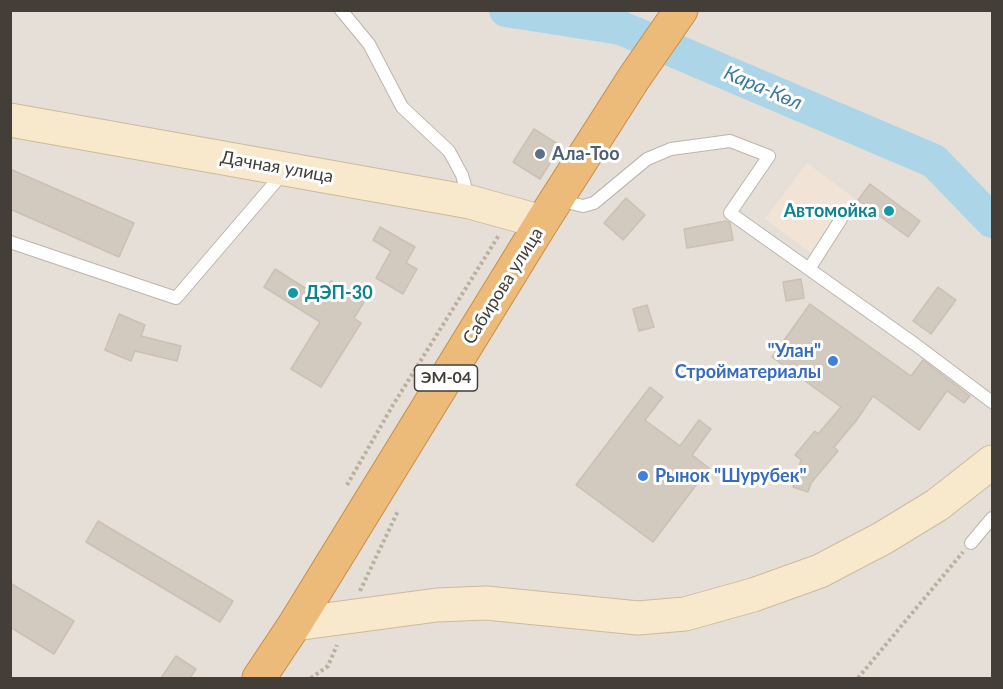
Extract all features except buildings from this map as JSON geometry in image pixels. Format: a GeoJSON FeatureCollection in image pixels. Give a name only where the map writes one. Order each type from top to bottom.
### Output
{"type":"FeatureCollection","features":[{"type":"Feature","properties":{"kind":"highway","name":"Сабирова улица"},"geometry":{"type":"LineString","coordinates":[[259,678],[295,624],[634,78],[681,10]]}},
{"type":"Feature","properties":{"kind":"main road","name":"Дачная улица"},"geometry":{"type":"LineString","coordinates":[[10,120],[470,202],[550,211]]}},
{"type":"Feature","properties":{"kind":"main road"},"geometry":{"type":"LineString","coordinates":[[295,624],[348,619],[437,605],[486,603],[638,618],[686,614],[753,595],[820,571],[883,538],[937,505],[993,462]]}},
{"type":"Feature","properties":{"kind":"lane"},"geometry":{"type":"LineString","coordinates":[[341,10],[369,44],[402,107],[449,151],[462,175],[470,202]]}},
{"type":"Feature","properties":{"kind":"lane"},"geometry":{"type":"LineString","coordinates":[[550,211],[594,203],[647,159],[671,149],[730,141],[769,156],[730,213],[993,402]]}},
{"type":"Feature","properties":{"kind":"lane"},"geometry":{"type":"LineString","coordinates":[[10,242],[176,298],[287,169]]}},
{"type":"Feature","properties":{"kind":"lane"},"geometry":{"type":"LineString","coordinates":[[809,270],[841,219]]}},
{"type":"Feature","properties":{"kind":"lane"},"geometry":{"type":"LineString","coordinates":[[971,543],[993,518]]}},
{"type":"Feature","properties":{"kind":"path"},"geometry":{"type":"LineString","coordinates":[[311,678],[328,666],[403,501]]}},
{"type":"Feature","properties":{"kind":"path"},"geometry":{"type":"LineString","coordinates":[[858,678],[971,543]]}},
{"type":"Feature","properties":{"kind":"shaded area"},"geometry":{"type":"Polygon","coordinates":[[[10,11],[992,11],[992,678],[11,678],[10,11]]]}},
{"type":"Feature","properties":{"kind":"shaded area"},"geometry":{"type":"Polygon","coordinates":[[[807,163],[854,198],[812,254],[765,219],[807,163]]]}},
{"type":"Feature","properties":{"kind":"waterway","name":"Кара-Көл"},"geometry":{"type":"LineString","coordinates":[[506,10],[621,28],[934,161],[992,221]]}},
{"type":"Feature","properties":{"kind":"place","name":"Ала-Тоо"},"geometry":{"type":"Point","coordinates":[540,154]}},
{"type":"Feature","properties":{"kind":"place","name":"Автомойка"},"geometry":{"type":"Point","coordinates":[889,211]}},
{"type":"Feature","properties":{"kind":"place","name":"ДЭП-30"},"geometry":{"type":"Point","coordinates":[293,293]}},
{"type":"Feature","properties":{"kind":"place","name":"\"Улан\" Стройматериалы"},"geometry":{"type":"Point","coordinates":[833,361]}},
{"type":"Feature","properties":{"kind":"place","name":"Рынок \"Шурубек\""},"geometry":{"type":"Point","coordinates":[643,476]}}]}
